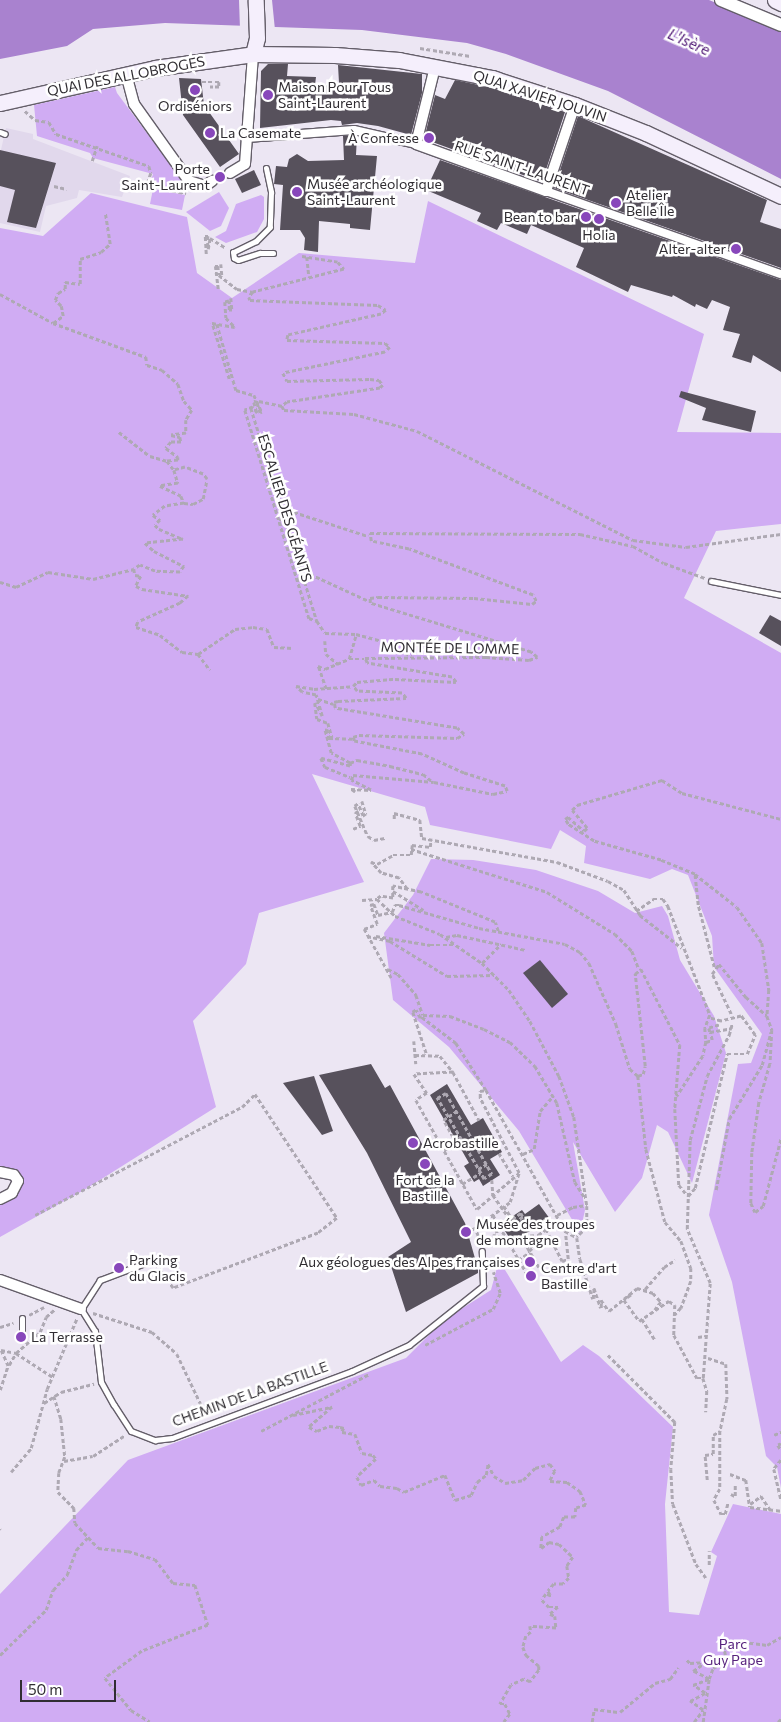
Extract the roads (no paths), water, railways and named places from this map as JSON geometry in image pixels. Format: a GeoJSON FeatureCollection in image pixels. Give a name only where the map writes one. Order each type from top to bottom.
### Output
{"type":"FeatureCollection","features":[{"type":"Feature","properties":{"kind":"main road"},"geometry":{"type":"LineString","coordinates":[[255,49],[256,0]]}},
{"type":"Feature","properties":{"kind":"main road"},"geometry":{"type":"LineString","coordinates":[[775,0],[781,3]]}},
{"type":"Feature","properties":{"kind":"main road","name":"QUAI XAVIER JOUVIN"},"geometry":{"type":"LineString","coordinates":[[255,49],[335,55],[435,67],[492,78],[575,105],[646,133],[781,196]]}},
{"type":"Feature","properties":{"kind":"main road","name":"QUAI DES ALLOBROGES"},"geometry":{"type":"LineString","coordinates":[[0,102],[126,74],[255,49]]}},
{"type":"Feature","properties":{"kind":"street"},"geometry":{"type":"LineString","coordinates":[[722,0],[781,26]]}},
{"type":"Feature","properties":{"kind":"street"},"geometry":{"type":"LineString","coordinates":[[230,173],[245,164],[255,49]]}},
{"type":"Feature","properties":{"kind":"street"},"geometry":{"type":"LineString","coordinates":[[416,144],[435,67]]}},
{"type":"Feature","properties":{"kind":"street"},"geometry":{"type":"LineString","coordinates":[[126,74],[134,104],[190,181],[196,187],[204,186],[212,181]]}},
{"type":"Feature","properties":{"kind":"street"},"geometry":{"type":"LineString","coordinates":[[546,191],[575,105]]}},
{"type":"Feature","properties":{"kind":"street","name":"RUE SAINT-LAURENT"},"geometry":{"type":"LineString","coordinates":[[248,138],[354,130],[416,144],[781,274]]}},
{"type":"Feature","properties":{"kind":"street"},"geometry":{"type":"LineString","coordinates":[[0,1172],[14,1175],[18,1181],[12,1193],[0,1199]]}},
{"type":"Feature","properties":{"kind":"street"},"geometry":{"type":"LineString","coordinates":[[0,1280],[59,1299],[80,1309]]}},
{"type":"Feature","properties":{"kind":"lane"},"geometry":{"type":"LineString","coordinates":[[266,168],[271,192],[270,227],[256,241],[233,252],[234,258],[238,260],[260,253],[273,253]]}},
{"type":"Feature","properties":{"kind":"lane"},"geometry":{"type":"LineString","coordinates":[[711,581],[781,595]]}},
{"type":"Feature","properties":{"kind":"lane","name":"CHEMIN DE LA BASTILLE"},"geometry":{"type":"LineString","coordinates":[[80,1309],[95,1331],[101,1382],[131,1431],[155,1440],[163,1439],[210,1424],[352,1372],[409,1345],[483,1286],[482,1254]]}},
{"type":"Feature","properties":{"kind":"lane"},"geometry":{"type":"LineString","coordinates":[[80,1309],[100,1280],[153,1260]]}},
{"type":"Feature","properties":{"kind":"lane"},"geometry":{"type":"LineString","coordinates":[[22,1318],[22,1333]]}},
{"type":"Feature","properties":{"kind":"water","name":"L'Isère"},"geometry":{"type":"Polygon","coordinates":[[[0,0],[709,0],[781,30],[781,179],[608,91],[506,54],[467,43],[362,30],[165,23],[93,29],[67,46],[0,59],[0,0]]]}},
{"type":"Feature","properties":{"kind":"tunnel"},"geometry":{"type":"LineString","coordinates":[[212,181],[230,173]]}},
{"type":"Feature","properties":{"kind":"place","name":"Ordiséniors"},"geometry":{"type":"Point","coordinates":[195,90]}},
{"type":"Feature","properties":{"kind":"place","name":"Maison Pour Tous Saint-Laurent"},"geometry":{"type":"Point","coordinates":[268,95]}},
{"type":"Feature","properties":{"kind":"place","name":"La Casemate"},"geometry":{"type":"Point","coordinates":[210,133]}},
{"type":"Feature","properties":{"kind":"place","name":"À Confesse"},"geometry":{"type":"Point","coordinates":[429,138]}},
{"type":"Feature","properties":{"kind":"place","name":"Porte Saint-Laurent"},"geometry":{"type":"Point","coordinates":[220,177]}},
{"type":"Feature","properties":{"kind":"place","name":"Musée archéologique Saint-Laurent"},"geometry":{"type":"Point","coordinates":[297,192]}},
{"type":"Feature","properties":{"kind":"place","name":"Atelier Belle Île"},"geometry":{"type":"Point","coordinates":[616,203]}},
{"type":"Feature","properties":{"kind":"place","name":"Bean to bar"},"geometry":{"type":"Point","coordinates":[586,217]}},
{"type":"Feature","properties":{"kind":"place","name":"Holia"},"geometry":{"type":"Point","coordinates":[599,219]}},
{"type":"Feature","properties":{"kind":"place","name":"Alter-alter"},"geometry":{"type":"Point","coordinates":[736,249]}},
{"type":"Feature","properties":{"kind":"place","name":"Acrobastille"},"geometry":{"type":"Point","coordinates":[413,1143]}},
{"type":"Feature","properties":{"kind":"place","name":"Fort de la Bastille"},"geometry":{"type":"Point","coordinates":[425,1164]}},
{"type":"Feature","properties":{"kind":"place","name":"Musée des troupes de montagne"},"geometry":{"type":"Point","coordinates":[466,1232]}},
{"type":"Feature","properties":{"kind":"place","name":"Aux géologues des Alpes françaises"},"geometry":{"type":"Point","coordinates":[530,1262]}},
{"type":"Feature","properties":{"kind":"place","name":"Parking du Glacis"},"geometry":{"type":"Point","coordinates":[119,1268]}},
{"type":"Feature","properties":{"kind":"place","name":"Centre d'art Bastille"},"geometry":{"type":"Point","coordinates":[531,1276]}},
{"type":"Feature","properties":{"kind":"place","name":"La Terrasse"},"geometry":{"type":"Point","coordinates":[21,1337]}},
{"type":"Feature","properties":{"kind":"park label","name":"Parc Guy Pape"},"geometry":{"type":"Point","coordinates":[733,1652]}}]}
